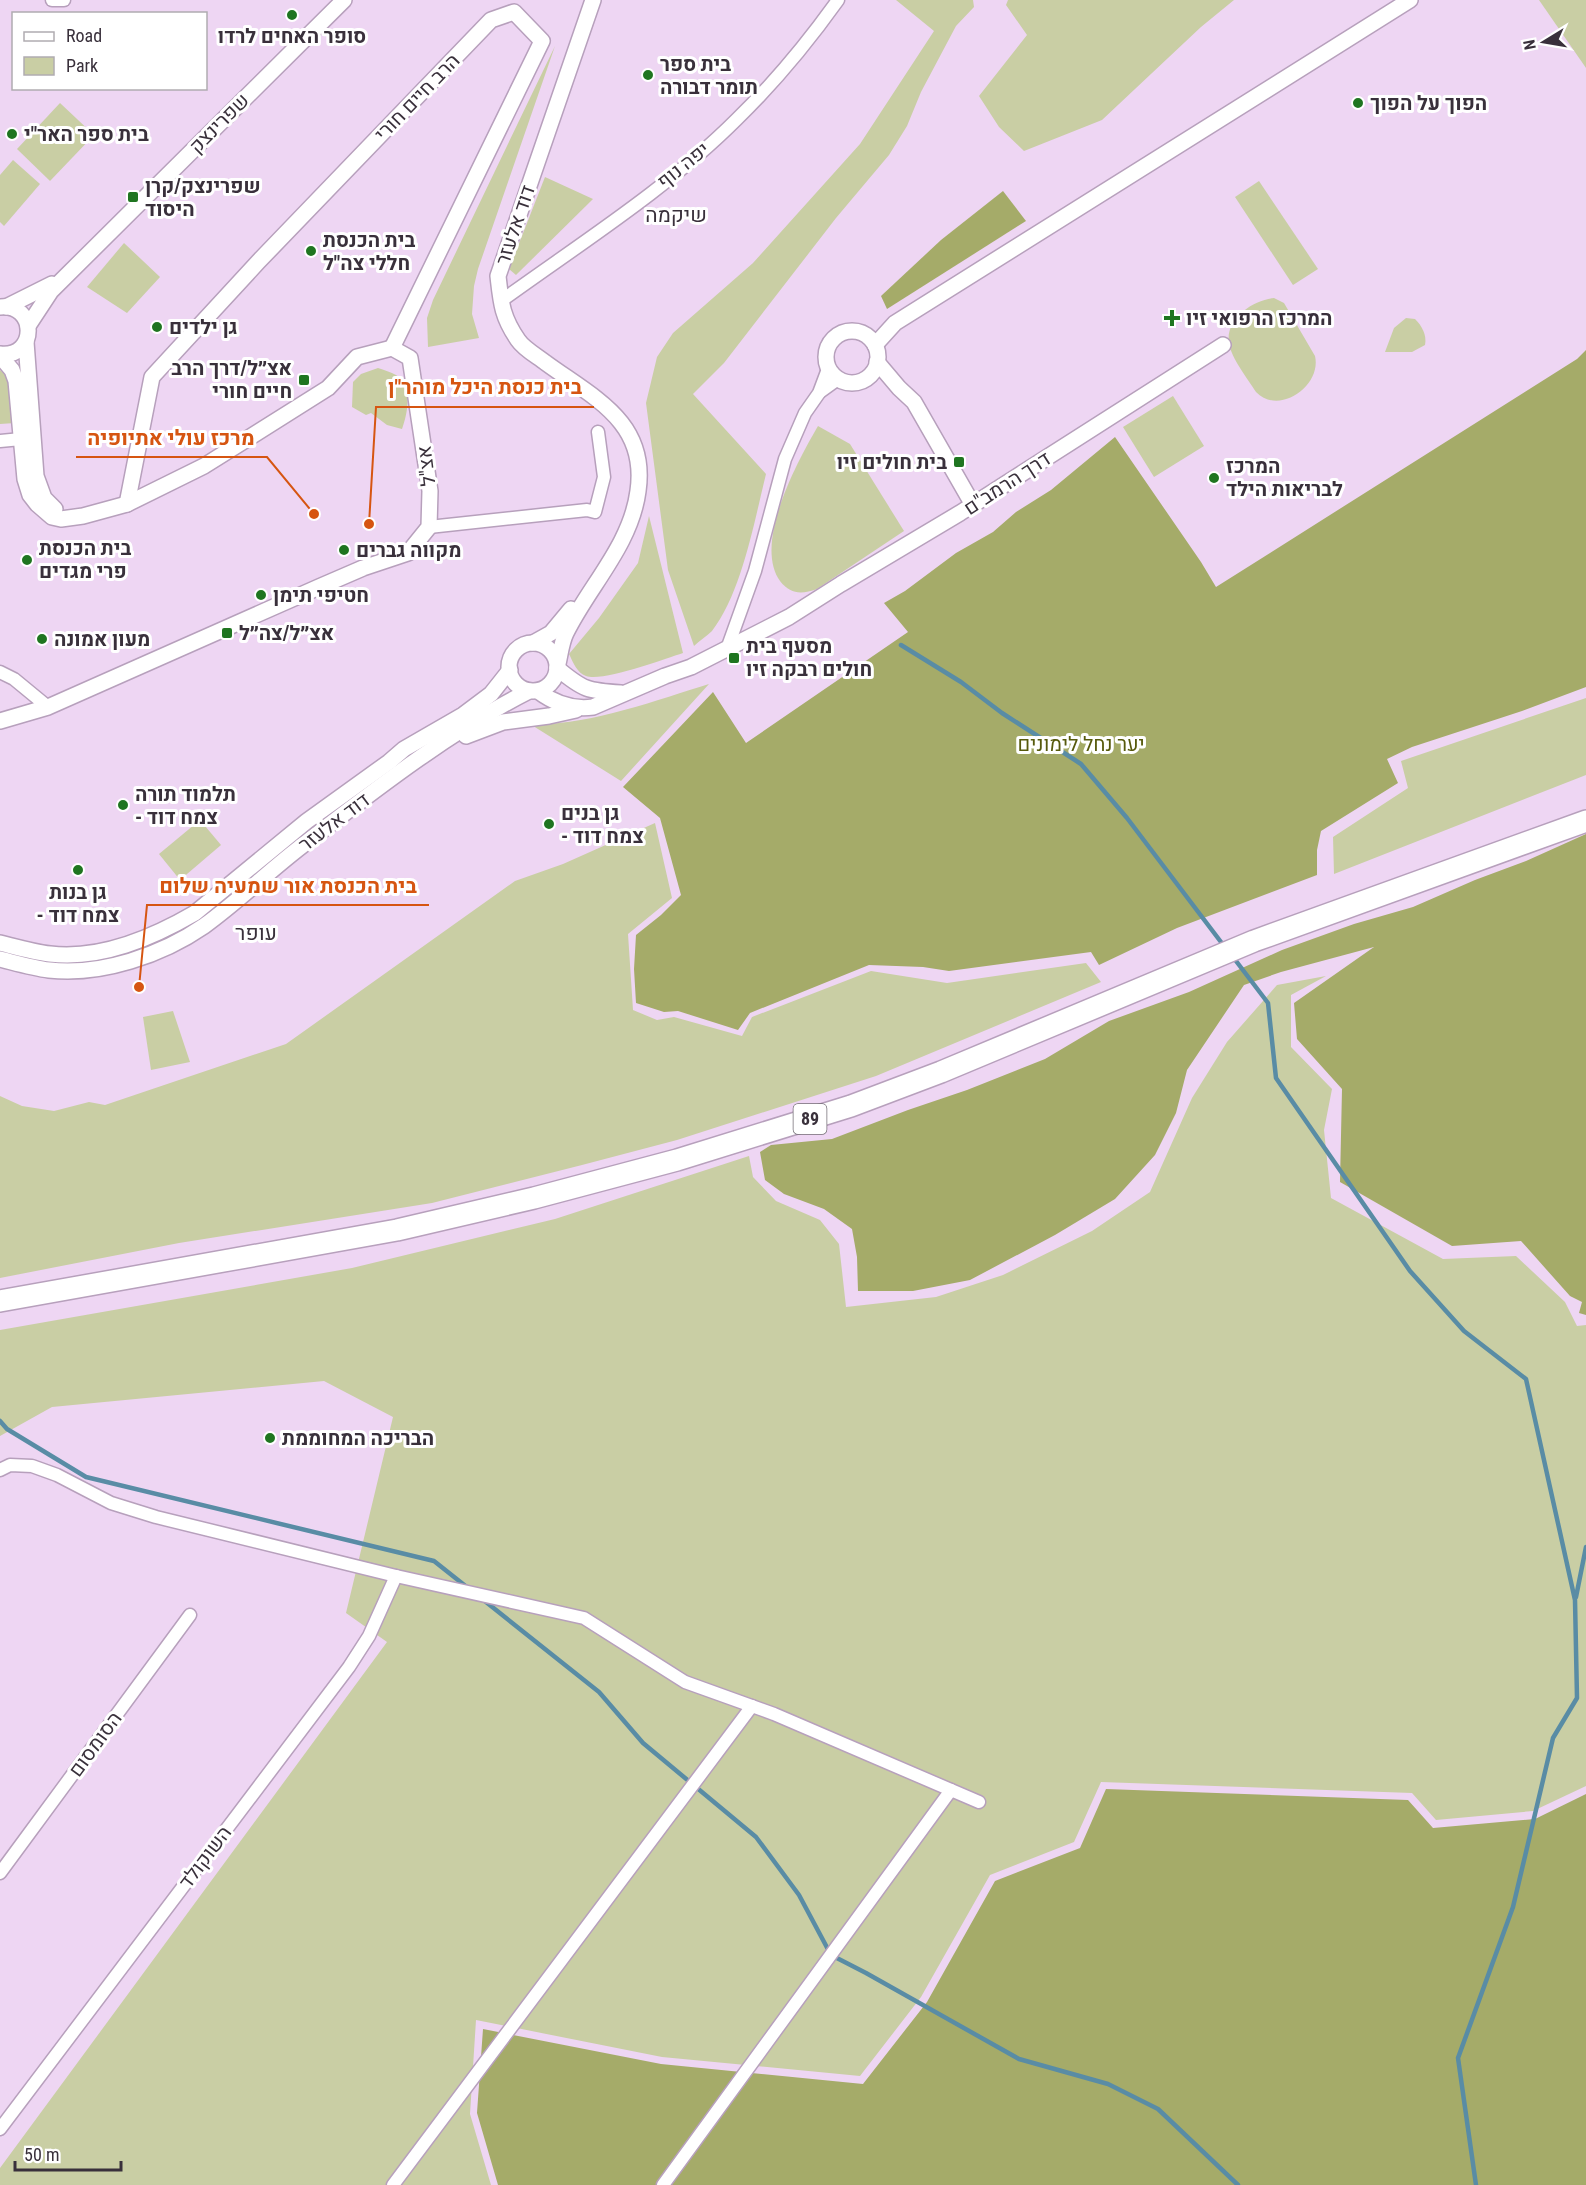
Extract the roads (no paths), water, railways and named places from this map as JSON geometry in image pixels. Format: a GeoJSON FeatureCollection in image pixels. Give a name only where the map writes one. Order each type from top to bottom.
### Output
{"type":"FeatureCollection","features":[{"type":"Feature","properties":{"kind":"highway","name":"89"},"geometry":{"type":"LineString","coordinates":[[0,1301],[397,1230],[534,1198],[677,1160],[861,1102],[941,1072],[1254,941],[1586,821]]}},
{"type":"Feature","properties":{"kind":"street"},"geometry":{"type":"LineString","coordinates":[[52,0],[64,0]]}},
{"type":"Feature","properties":{"kind":"street","name":"שפרינצק"},"geometry":{"type":"LineString","coordinates":[[28,326],[42,303],[69,273],[344,0]]}},
{"type":"Feature","properties":{"kind":"street","name":"דוד אלעזר"},"geometry":{"type":"LineString","coordinates":[[557,668],[564,635],[628,526],[638,493],[636,449],[631,436],[616,415],[519,342],[502,312],[498,276],[592,0]]}},
{"type":"Feature","properties":{"kind":"street","name":"יפה נוף"},"geometry":{"type":"LineString","coordinates":[[501,301],[640,200],[738,119],[816,31],[838,0]]}},
{"type":"Feature","properties":{"kind":"street"},"geometry":{"type":"LineString","coordinates":[[875,345],[895,323],[1410,0]]}},
{"type":"Feature","properties":{"kind":"street","name":"הרב חיים חורי"},"geometry":{"type":"LineString","coordinates":[[127,504],[152,377],[258,262],[491,20],[514,12],[542,41],[392,348]]}},
{"type":"Feature","properties":{"kind":"street","name":"שפרינצק"},"geometry":{"type":"LineString","coordinates":[[3,307],[50,286],[69,273]]}},
{"type":"Feature","properties":{"kind":"street"},"geometry":{"type":"LineString","coordinates":[[3,307],[21,313],[28,326],[26,342],[33,451],[40,491],[56,510],[67,515],[83,516]]}},
{"type":"Feature","properties":{"kind":"street"},"geometry":{"type":"LineString","coordinates":[[877,362],[866,379],[852,383],[833,374],[826,360],[830,343],[836,336],[844,332],[861,333],[895,323]]}},
{"type":"Feature","properties":{"kind":"street"},"geometry":{"type":"LineString","coordinates":[[861,333],[875,345],[877,362],[898,388],[914,402],[966,509]]}},
{"type":"Feature","properties":{"kind":"street"},"geometry":{"type":"LineString","coordinates":[[0,355],[14,353],[26,342]]}},
{"type":"Feature","properties":{"kind":"street","name":"דרך הרמב\"ם"},"geometry":{"type":"LineString","coordinates":[[416,762],[456,740],[503,722],[593,707],[728,649],[789,617],[966,509],[1223,345]]}},
{"type":"Feature","properties":{"kind":"street"},"geometry":{"type":"LineString","coordinates":[[0,355],[12,370],[16,381],[25,479],[30,495],[52,517],[61,519],[83,516],[127,504],[204,466],[328,388],[357,357],[392,348]]}},
{"type":"Feature","properties":{"kind":"street","name":"אצ\"ל"},"geometry":{"type":"LineString","coordinates":[[392,348],[410,358],[430,491],[429,527]]}},
{"type":"Feature","properties":{"kind":"street"},"geometry":{"type":"LineString","coordinates":[[728,649],[755,571],[785,459],[805,413],[833,374]]}},
{"type":"Feature","properties":{"kind":"street"},"geometry":{"type":"LineString","coordinates":[[866,379],[898,388]]}},
{"type":"Feature","properties":{"kind":"street"},"geometry":{"type":"LineString","coordinates":[[0,721],[48,707],[363,568],[408,553],[429,527],[587,510],[596,512],[604,477],[598,432]]}},
{"type":"Feature","properties":{"kind":"street"},"geometry":{"type":"LineString","coordinates":[[0,441],[21,439]]}},
{"type":"Feature","properties":{"kind":"street","name":"דוד אלעזר"},"geometry":{"type":"LineString","coordinates":[[533,644],[551,633],[602,573]]}},
{"type":"Feature","properties":{"kind":"street"},"geometry":{"type":"LineString","coordinates":[[533,691],[551,684],[556,677],[557,668],[556,660],[549,649],[533,644],[525,645],[513,654],[510,670],[517,685],[549,700],[578,709]]}},
{"type":"Feature","properties":{"kind":"street","name":"דרך הרמב\"ם"},"geometry":{"type":"LineString","coordinates":[[557,668],[572,681],[590,691],[627,693]]}},
{"type":"Feature","properties":{"kind":"street","name":"דוד אלעזר"},"geometry":{"type":"LineString","coordinates":[[0,943],[50,954],[93,953],[150,937],[175,924],[195,913],[307,821],[404,749],[463,716],[491,694],[510,670]]}},
{"type":"Feature","properties":{"kind":"street"},"geometry":{"type":"LineString","coordinates":[[0,672],[14,679],[48,707]]}},
{"type":"Feature","properties":{"kind":"street","name":"דוד אלעזר"},"geometry":{"type":"LineString","coordinates":[[0,959],[48,970],[72,971],[122,962],[165,947],[204,926],[306,842],[416,762],[501,705],[533,691]]}},
{"type":"Feature","properties":{"kind":"street"},"geometry":{"type":"LineString","coordinates":[[0,1470],[10,1465],[32,1466],[57,1475],[111,1503],[146,1514],[396,1576],[584,1618],[685,1682],[774,1714],[979,1802]]}},
{"type":"Feature","properties":{"kind":"street","name":"השוקולד"},"geometry":{"type":"LineString","coordinates":[[0,2129],[349,1667],[369,1636],[396,1576]]}},
{"type":"Feature","properties":{"kind":"street","name":"הסומסום"},"geometry":{"type":"LineString","coordinates":[[0,1873],[190,1615]]}},
{"type":"Feature","properties":{"kind":"street"},"geometry":{"type":"LineString","coordinates":[[393,2185],[752,1706]]}},
{"type":"Feature","properties":{"kind":"street"},"geometry":{"type":"LineString","coordinates":[[663,2185],[951,1790]]}},
{"type":"Feature","properties":{"kind":"waterway"},"geometry":{"type":"LineString","coordinates":[[901,645],[961,682],[1002,713],[1081,764],[1127,818],[1224,946]]}},
{"type":"Feature","properties":{"kind":"waterway"},"geometry":{"type":"LineString","coordinates":[[1233,957],[1268,1003],[1276,1078],[1410,1271],[1464,1331],[1526,1379],[1575,1600],[1577,1698],[1553,1738],[1513,1907],[1458,2058],[1476,2185]]}},
{"type":"Feature","properties":{"kind":"waterway"},"geometry":{"type":"LineString","coordinates":[[0,1421],[7,1429],[86,1477],[434,1561],[468,1588]]}},
{"type":"Feature","properties":{"kind":"waterway"},"geometry":{"type":"LineString","coordinates":[[1576,1597],[1586,1547]]}},
{"type":"Feature","properties":{"kind":"waterway"},"geometry":{"type":"LineString","coordinates":[[481,1598],[599,1692],[643,1743],[756,1837],[799,1895],[831,1955],[1019,2059],[1108,2084],[1158,2109],[1238,2185]]}},
{"type":"Feature","properties":{"kind":"place","name":"סופר האחים לרדו"},"geometry":{"type":"Point","coordinates":[292,15]}},
{"type":"Feature","properties":{"kind":"place","name":"בית ספר תומר דבורה"},"geometry":{"type":"Point","coordinates":[648,75]}},
{"type":"Feature","properties":{"kind":"place","name":"הפוך על הפוך"},"geometry":{"type":"Point","coordinates":[1358,103]}},
{"type":"Feature","properties":{"kind":"place","name":"בית ספר האר\"י"},"geometry":{"type":"Point","coordinates":[12,134]}},
{"type":"Feature","properties":{"kind":"place","name":"שפרינצק/קרן היסוד"},"geometry":{"type":"Point","coordinates":[133,197]}},
{"type":"Feature","properties":{"kind":"place","name":"בית הכנסת חללי צה\"ל"},"geometry":{"type":"Point","coordinates":[311,251]}},
{"type":"Feature","properties":{"kind":"place","name":"המרכז הרפואי זיו"},"geometry":{"type":"Point","coordinates":[1172,318]}},
{"type":"Feature","properties":{"kind":"place","name":"גן ילדים"},"geometry":{"type":"Point","coordinates":[157,327]}},
{"type":"Feature","properties":{"kind":"place","name":"אצ״ל/דרך הרב חיים חורי"},"geometry":{"type":"Point","coordinates":[304,380]}},
{"type":"Feature","properties":{"kind":"place","name":"בית חולים זיו"},"geometry":{"type":"Point","coordinates":[959,462]}},
{"type":"Feature","properties":{"kind":"place","name":"המרכז לבריאות הילד"},"geometry":{"type":"Point","coordinates":[1214,478]}},
{"type":"Feature","properties":{"kind":"place","name":"מרכז עולי אתיופיה"},"geometry":{"type":"Point","coordinates":[314,514]}},
{"type":"Feature","properties":{"kind":"place","name":"בית כנסת היכל מוהר\"ן"},"geometry":{"type":"Point","coordinates":[369,524]}},
{"type":"Feature","properties":{"kind":"place","name":"מקווה גברים"},"geometry":{"type":"Point","coordinates":[344,550]}},
{"type":"Feature","properties":{"kind":"place","name":"בית הכנסת פרי מגדים"},"geometry":{"type":"Point","coordinates":[27,560]}},
{"type":"Feature","properties":{"kind":"place","name":"חטיפי תימן"},"geometry":{"type":"Point","coordinates":[261,595]}},
{"type":"Feature","properties":{"kind":"place","name":"אצ״ל/צה״ל"},"geometry":{"type":"Point","coordinates":[227,633]}},
{"type":"Feature","properties":{"kind":"place","name":"מעון אמונה"},"geometry":{"type":"Point","coordinates":[42,639]}},
{"type":"Feature","properties":{"kind":"place","name":"מסעף בית חולים רבקה זיו"},"geometry":{"type":"Point","coordinates":[734,658]}},
{"type":"Feature","properties":{"kind":"place","name":"תלמוד תורה - צמח דוד"},"geometry":{"type":"Point","coordinates":[123,805]}},
{"type":"Feature","properties":{"kind":"place","name":"גן בנים - צמח דוד"},"geometry":{"type":"Point","coordinates":[549,824]}},
{"type":"Feature","properties":{"kind":"place","name":"גן בנות - צמח דוד"},"geometry":{"type":"Point","coordinates":[78,870]}},
{"type":"Feature","properties":{"kind":"place","name":"בית הכנסת אור שמעיה שלום"},"geometry":{"type":"Point","coordinates":[139,987]}},
{"type":"Feature","properties":{"kind":"place","name":"הבריכה המחוממת"},"geometry":{"type":"Point","coordinates":[270,1438]}},
{"type":"Feature","properties":{"kind":"district","name":"שיקמה"},"geometry":{"type":"Point","coordinates":[676,215]}},
{"type":"Feature","properties":{"kind":"district","name":"עופר"},"geometry":{"type":"Point","coordinates":[256,933]}},
{"type":"Feature","properties":{"kind":"park label","name":"יער נחל לימונים"},"geometry":{"type":"Point","coordinates":[1081,744]}}]}
